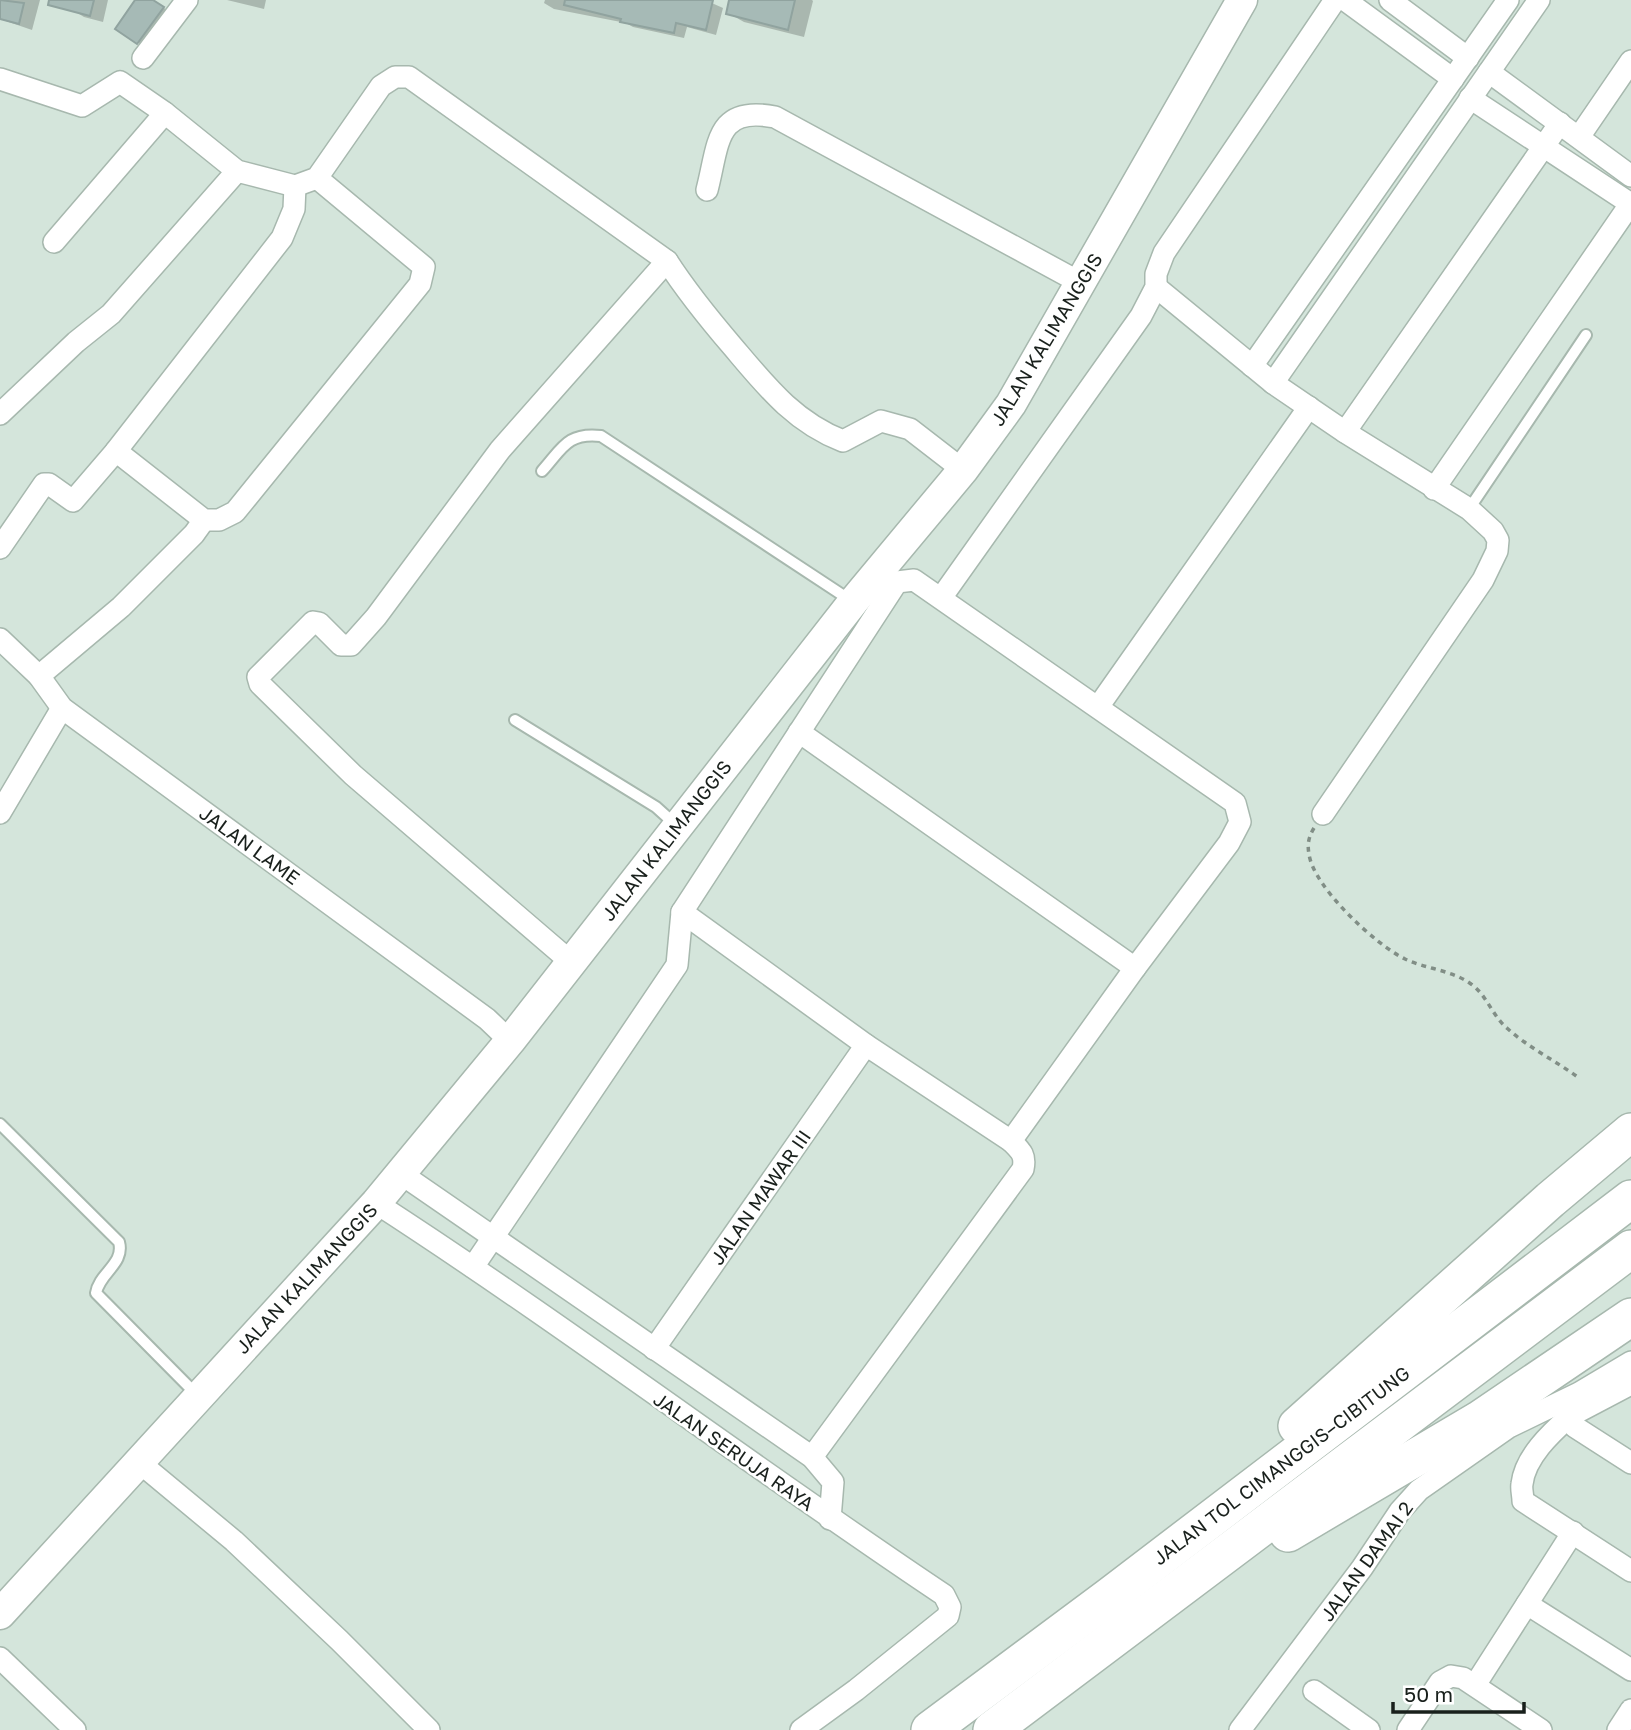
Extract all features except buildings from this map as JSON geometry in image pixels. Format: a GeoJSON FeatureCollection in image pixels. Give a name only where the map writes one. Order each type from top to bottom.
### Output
{"type":"FeatureCollection","features":[{"type":"Feature","properties":{"kind":"highway"},"geometry":{"type":"LineString","coordinates":[[1110,1597],[1413,1321],[1631,1132]]}},
{"type":"Feature","properties":{"kind":"highway","name":"JALAN TOL CIMANGGIS–CIBITUNG"},"geometry":{"type":"LineString","coordinates":[[930,1730],[1110,1597],[1631,1199]]}},
{"type":"Feature","properties":{"kind":"highway","name":"JALAN TOL CIMANGGIS–CIBITUNG"},"geometry":{"type":"LineString","coordinates":[[992,1730],[1631,1249]]}},
{"type":"Feature","properties":{"kind":"highway"},"geometry":{"type":"LineString","coordinates":[[1128,1628],[1479,1420],[1631,1317]]}},
{"type":"Feature","properties":{"kind":"main road","name":"JALAN KALIMANGGIS"},"geometry":{"type":"LineString","coordinates":[[0,1614],[376,1203],[510,1041],[853,602],[963,470],[1011,404],[1242,0]]}},
{"type":"Feature","properties":{"kind":"street"},"geometry":{"type":"LineString","coordinates":[[143,58],[187,0]]}},
{"type":"Feature","properties":{"kind":"street"},"geometry":{"type":"LineString","coordinates":[[941,598],[1141,316],[1156,287],[1156,274],[1164,253],[1183,222],[1335,0]]}},
{"type":"Feature","properties":{"kind":"street"},"geometry":{"type":"LineString","coordinates":[[1345,0],[1453,79]]}},
{"type":"Feature","properties":{"kind":"street"},"geometry":{"type":"LineString","coordinates":[[1390,0],[1468,58]]}},
{"type":"Feature","properties":{"kind":"street"},"geometry":{"type":"LineString","coordinates":[[1252,366],[1508,0]]}},
{"type":"Feature","properties":{"kind":"street"},"geometry":{"type":"LineString","coordinates":[[1273,383],[1539,0]]}},
{"type":"Feature","properties":{"kind":"street"},"geometry":{"type":"LineString","coordinates":[[1579,137],[1631,61]]}},
{"type":"Feature","properties":{"kind":"street"},"geometry":{"type":"LineString","coordinates":[[1489,72],[1631,176]]}},
{"type":"Feature","properties":{"kind":"street"},"geometry":{"type":"LineString","coordinates":[[0,79],[82,106],[120,82],[165,113],[237,171],[295,186],[317,178],[381,86],[395,77],[409,78],[667,261],[691,297],[779,401],[821,433],[843,441],[880,421],[910,429],[963,470]]}},
{"type":"Feature","properties":{"kind":"street"},"geometry":{"type":"LineString","coordinates":[[1434,489],[1631,203],[1471,98]]}},
{"type":"Feature","properties":{"kind":"street"},"geometry":{"type":"LineString","coordinates":[[54,242],[165,113]]}},
{"type":"Feature","properties":{"kind":"street"},"geometry":{"type":"LineString","coordinates":[[707,190],[725,127],[734,118],[743,115],[775,117],[1079,282]]}},
{"type":"Feature","properties":{"kind":"street"},"geometry":{"type":"LineString","coordinates":[[1345,432],[1560,123]]}},
{"type":"Feature","properties":{"kind":"street"},"geometry":{"type":"LineString","coordinates":[[1411,140],[1432,154]]}},
{"type":"Feature","properties":{"kind":"street"},"geometry":{"type":"LineString","coordinates":[[0,414],[65,352],[111,314],[237,171]]}},
{"type":"Feature","properties":{"kind":"street"},"geometry":{"type":"LineString","coordinates":[[116,451],[204,520],[219,520],[235,512],[420,284],[424,267],[317,178]]}},
{"type":"Feature","properties":{"kind":"street"},"geometry":{"type":"LineString","coordinates":[[0,548],[44,484],[49,484],[73,501],[116,451],[282,238],[294,208],[295,186]]}},
{"type":"Feature","properties":{"kind":"street"},"geometry":{"type":"LineString","coordinates":[[571,962],[353,775],[260,684],[258,677],[313,622],[319,623],[341,645],[351,645],[376,617],[500,450],[667,261]]}},
{"type":"Feature","properties":{"kind":"street"},"geometry":{"type":"LineString","coordinates":[[1156,287],[1273,383],[1345,432],[1469,509],[1493,531],[1498,544],[1495,557],[1483,580],[1322,814]]}},
{"type":"Feature","properties":{"kind":"street"},"geometry":{"type":"LineString","coordinates":[[1098,707],[1309,407]]}},
{"type":"Feature","properties":{"kind":"street"},"geometry":{"type":"LineString","coordinates":[[39,676],[121,607],[194,534],[204,520]]}},
{"type":"Feature","properties":{"kind":"street"},"geometry":{"type":"LineString","coordinates":[[473,1267],[677,965],[682,912],[897,582],[914,580],[1098,707],[1235,803],[1240,822],[1229,843],[1135,968],[1012,1142]]}},
{"type":"Feature","properties":{"kind":"street","name":"JALAN LAME"},"geometry":{"type":"LineString","coordinates":[[0,639],[39,676],[62,708],[487,1019],[510,1041]]}},
{"type":"Feature","properties":{"kind":"street"},"geometry":{"type":"LineString","coordinates":[[0,813],[62,708]]}},
{"type":"Feature","properties":{"kind":"street"},"geometry":{"type":"LineString","coordinates":[[799,733],[1135,968]]}},
{"type":"Feature","properties":{"kind":"street"},"geometry":{"type":"LineString","coordinates":[[682,912],[866,1045],[1012,1142],[1022,1152],[1025,1160],[1023,1169],[812,1457]]}},
{"type":"Feature","properties":{"kind":"street","name":"JALAN MAWAR III"},"geometry":{"type":"LineString","coordinates":[[654,1349],[866,1045]]}},
{"type":"Feature","properties":{"kind":"street","name":"JALAN SERUJA RAYA"},"geometry":{"type":"LineString","coordinates":[[400,1174],[812,1457],[833,1482],[830,1519]]}},
{"type":"Feature","properties":{"kind":"street","name":"JALAN SERUJA RAYA"},"geometry":{"type":"LineString","coordinates":[[376,1203],[473,1267],[830,1519]]}},
{"type":"Feature","properties":{"kind":"street","name":"JALAN DAMAI 2"},"geometry":{"type":"LineString","coordinates":[[1240,1730],[1362,1568],[1400,1511],[1419,1490],[1509,1427],[1579,1393],[1631,1362]]}},
{"type":"Feature","properties":{"kind":"street"},"geometry":{"type":"LineString","coordinates":[[1631,1384],[1570,1416],[1549,1435],[1530,1462],[1522,1483],[1523,1501],[1631,1571]]}},
{"type":"Feature","properties":{"kind":"street"},"geometry":{"type":"LineString","coordinates":[[728,1445],[746,1414]]}},
{"type":"Feature","properties":{"kind":"street"},"geometry":{"type":"LineString","coordinates":[[1570,1416],[1575,1427],[1631,1463]]}},
{"type":"Feature","properties":{"kind":"street"},"geometry":{"type":"LineString","coordinates":[[140,1463],[234,1541],[340,1640],[429,1730]]}},
{"type":"Feature","properties":{"kind":"street"},"geometry":{"type":"LineString","coordinates":[[801,1730],[938,1625],[948,1616],[950,1608],[943,1595],[830,1519]]}},
{"type":"Feature","properties":{"kind":"street"},"geometry":{"type":"LineString","coordinates":[[1475,1685],[1573,1532]]}},
{"type":"Feature","properties":{"kind":"street"},"geometry":{"type":"LineString","coordinates":[[1527,1604],[1631,1670]]}},
{"type":"Feature","properties":{"kind":"street"},"geometry":{"type":"LineString","coordinates":[[0,1658],[75,1730]]}},
{"type":"Feature","properties":{"kind":"street"},"geometry":{"type":"LineString","coordinates":[[1408,1730],[1440,1682],[1446,1678],[1463,1678],[1541,1730]]}},
{"type":"Feature","properties":{"kind":"street"},"geometry":{"type":"LineString","coordinates":[[1314,1691],[1369,1730]]}},
{"type":"Feature","properties":{"kind":"street"},"geometry":{"type":"LineString","coordinates":[[1618,1730],[1631,1710]]}},
{"type":"Feature","properties":{"kind":"lane"},"geometry":{"type":"LineString","coordinates":[[1469,509],[1586,335]]}},
{"type":"Feature","properties":{"kind":"lane"},"geometry":{"type":"LineString","coordinates":[[542,471],[572,438],[601,436],[853,602]]}},
{"type":"Feature","properties":{"kind":"lane"},"geometry":{"type":"LineString","coordinates":[[514,720],[656,807],[677,826]]}},
{"type":"Feature","properties":{"kind":"lane"},"geometry":{"type":"LineString","coordinates":[[0,1124],[119,1242],[120,1257],[98,1285],[96,1293],[198,1396]]}},
{"type":"Feature","properties":{"kind":"path"},"geometry":{"type":"LineString","coordinates":[[1322,814],[1310,836],[1308,853],[1316,872],[1343,908],[1364,929],[1403,958],[1471,984],[1509,1031],[1579,1078]]}}]}
